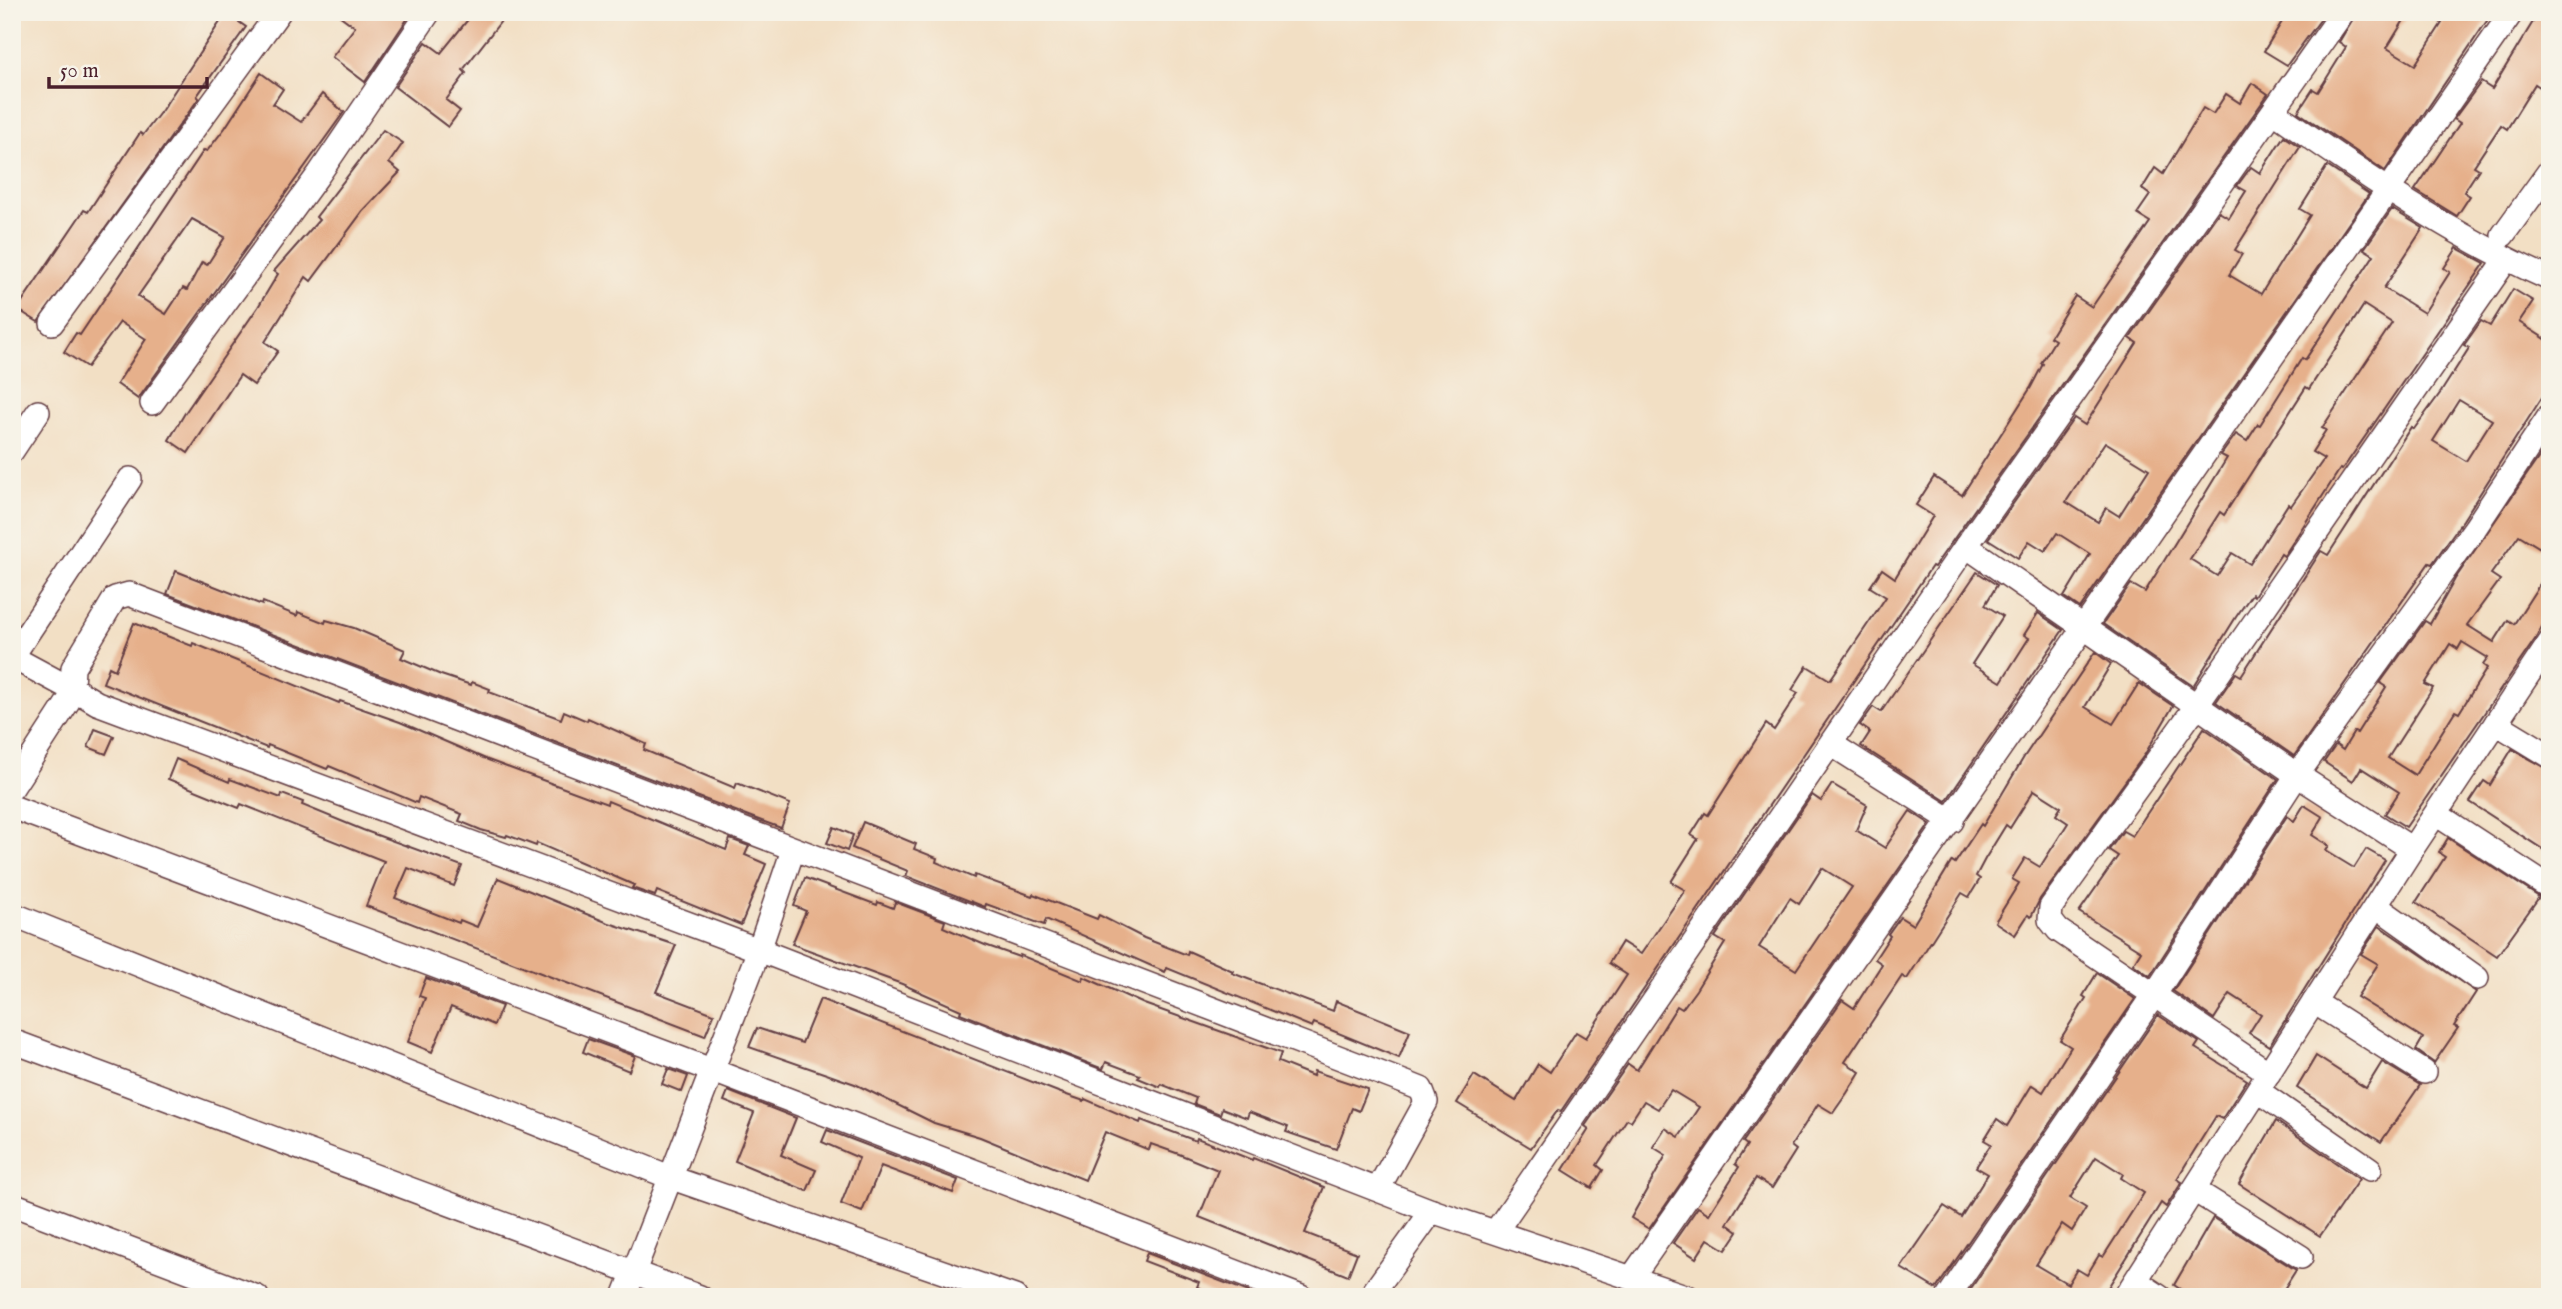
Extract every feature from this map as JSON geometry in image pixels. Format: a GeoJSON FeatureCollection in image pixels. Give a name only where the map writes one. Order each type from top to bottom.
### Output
{"type":"FeatureCollection","features":[{"type":"Feature","properties":{"kind":"street"},"geometry":{"type":"LineString","coordinates":[[52,323],[279,12]]}},
{"type":"Feature","properties":{"kind":"street"},"geometry":{"type":"LineString","coordinates":[[152,403],[319,174],[429,12]]}},
{"type":"Feature","properties":{"kind":"street"},"geometry":{"type":"LineString","coordinates":[[1496,1231],[1966,547],[2343,12]]}},
{"type":"Feature","properties":{"kind":"street"},"geometry":{"type":"LineString","coordinates":[[1632,1277],[2389,193],[2512,12]]}},
{"type":"Feature","properties":{"kind":"street"},"geometry":{"type":"LineString","coordinates":[[2274,112],[2389,193],[2506,260],[2550,279]]}},
{"type":"Feature","properties":{"kind":"street"},"geometry":{"type":"LineString","coordinates":[[2503,235],[2550,170]]}},
{"type":"Feature","properties":{"kind":"street"},"geometry":{"type":"LineString","coordinates":[[2370,1170],[2155,994],[2058,930],[2049,916],[2055,901],[2197,705],[2506,260]]}},
{"type":"Feature","properties":{"kind":"street"},"geometry":{"type":"LineString","coordinates":[[12,451],[38,412]]}},
{"type":"Feature","properties":{"kind":"street"},"geometry":{"type":"LineString","coordinates":[[1948,1297],[2155,994],[2297,775],[2475,528],[2550,415]]}},
{"type":"Feature","properties":{"kind":"street"},"geometry":{"type":"LineString","coordinates":[[130,479],[12,657],[97,703],[758,950],[1432,1211],[1688,1297]]}},
{"type":"Feature","properties":{"kind":"street"},"geometry":{"type":"LineString","coordinates":[[1966,547],[2297,775],[2412,849]]}},
{"type":"Feature","properties":{"kind":"street"},"geometry":{"type":"LineString","coordinates":[[75,691],[70,684],[73,668],[116,597],[129,594],[1420,1089],[1426,1102],[1378,1189]]}},
{"type":"Feature","properties":{"kind":"street"},"geometry":{"type":"LineString","coordinates":[[2160,1297],[2130,1289],[2412,849],[2550,642]]}},
{"type":"Feature","properties":{"kind":"street"},"geometry":{"type":"LineString","coordinates":[[12,788],[75,691]]}},
{"type":"Feature","properties":{"kind":"street"},"geometry":{"type":"LineString","coordinates":[[2496,723],[2550,756]]}},
{"type":"Feature","properties":{"kind":"street"},"geometry":{"type":"LineString","coordinates":[[1831,744],[1952,821]]}},
{"type":"Feature","properties":{"kind":"street"},"geometry":{"type":"LineString","coordinates":[[12,807],[711,1070],[1301,1297]]}},
{"type":"Feature","properties":{"kind":"street"},"geometry":{"type":"LineString","coordinates":[[2435,814],[2545,885]]}},
{"type":"Feature","properties":{"kind":"street"},"geometry":{"type":"LineString","coordinates":[[624,1297],[672,1178],[793,850]]}},
{"type":"Feature","properties":{"kind":"street"},"geometry":{"type":"LineString","coordinates":[[2376,905],[2477,978]]}},
{"type":"Feature","properties":{"kind":"street"},"geometry":{"type":"LineString","coordinates":[[12,914],[672,1178],[1015,1297]]}},
{"type":"Feature","properties":{"kind":"street"},"geometry":{"type":"LineString","coordinates":[[2314,1002],[2424,1072]]}},
{"type":"Feature","properties":{"kind":"street"},"geometry":{"type":"LineString","coordinates":[[12,1041],[701,1297]]}},
{"type":"Feature","properties":{"kind":"street"},"geometry":{"type":"LineString","coordinates":[[2194,1189],[2301,1258]]}},
{"type":"Feature","properties":{"kind":"street"},"geometry":{"type":"LineString","coordinates":[[12,1204],[257,1297]]}},
{"type":"Feature","properties":{"kind":"street"},"geometry":{"type":"LineString","coordinates":[[1370,1297],[1432,1211]]}},
{"type":"Feature","properties":{"kind":"building"},"geometry":{"type":"Polygon","coordinates":[[[335,12],[412,12],[365,82],[332,57],[355,27],[335,12]]]}},
{"type":"Feature","properties":{"kind":"building"},"geometry":{"type":"Polygon","coordinates":[[[474,12],[508,12],[463,70],[466,73],[446,100],[460,111],[448,127],[395,87],[426,42],[441,53],[474,12]]]}},
{"type":"Feature","properties":{"kind":"building"},"geometry":{"type":"Polygon","coordinates":[[[2288,12],[2326,12],[2287,65],[2264,51],[2288,12]]]}},
{"type":"Feature","properties":{"kind":"building"},"geometry":{"type":"Polygon","coordinates":[[[2357,12],[2409,12],[2387,48],[2415,65],[2442,23],[2426,12],[2493,12],[2385,171],[2298,112],[2313,89],[2318,92],[2346,47],[2339,42],[2357,12]]]}},
{"type":"Feature","properties":{"kind":"building"},"geometry":{"type":"Polygon","coordinates":[[[2539,12],[2550,12],[2550,78],[2543,89],[2535,84],[2507,129],[2501,125],[2474,166],[2479,169],[2464,192],[2470,196],[2457,216],[2415,190],[2460,123],[2454,119],[2481,82],[2492,89],[2539,12]]]}},
{"type":"Feature","properties":{"kind":"building"},"geometry":{"type":"Polygon","coordinates":[[[226,13],[246,27],[197,96],[199,98],[38,322],[17,309],[84,210],[88,212],[140,133],[143,135],[162,110],[226,13]]]}},
{"type":"Feature","properties":{"kind":"building"},"geometry":{"type":"Polygon","coordinates":[[[261,73],[283,89],[273,104],[301,122],[322,94],[344,112],[138,399],[117,384],[146,339],[120,322],[87,367],[64,352],[76,333],[80,335],[204,150],[207,151],[261,73]],[[192,219],[138,296],[166,314],[183,288],[187,290],[202,262],[207,265],[225,237],[192,219]]]}},
{"type":"Feature","properties":{"kind":"building"},"geometry":{"type":"Polygon","coordinates":[[[2252,83],[2268,94],[2266,97],[1934,567],[1932,566],[1561,1111],[1558,1110],[1531,1148],[1457,1103],[1474,1075],[1516,1101],[1538,1064],[1550,1072],[1576,1032],[1586,1038],[1627,975],[1609,963],[1622,942],[1641,954],[1685,890],[1671,882],[1698,839],[1691,835],[1705,813],[1708,815],[1766,724],[1774,730],[1798,693],[1792,690],[1807,666],[1830,680],[1886,597],[1870,587],[1882,569],[1895,578],[1933,516],[1916,505],[1934,477],[1962,495],[2031,387],[2055,340],[2050,337],[2075,296],[2092,307],[2150,222],[2137,214],[2150,195],[2142,189],[2155,168],[2163,174],[2203,108],[2213,114],[2226,94],[2240,103],[2252,83]]]}},
{"type":"Feature","properties":{"kind":"building"},"geometry":{"type":"Polygon","coordinates":[[[383,130],[403,143],[389,163],[400,172],[363,211],[311,281],[306,277],[265,342],[278,351],[254,385],[240,375],[188,453],[169,440],[185,413],[258,307],[278,274],[274,271],[319,220],[316,217],[383,130]]]}},
{"type":"Feature","properties":{"kind":"building"},"geometry":{"type":"Polygon","coordinates":[[[2284,136],[2300,147],[2235,250],[2242,254],[2229,275],[2261,294],[2310,215],[2300,209],[2327,166],[2369,194],[2080,608],[2064,597],[2090,554],[2057,533],[2045,551],[2029,541],[2018,558],[1988,539],[2074,418],[2085,425],[2137,343],[2130,338],[2219,212],[2229,218],[2246,191],[2237,186],[2251,167],[2260,173],[2284,136]],[[2105,442],[2066,502],[2098,522],[2106,508],[2119,516],[2149,469],[2105,442]]]}},
{"type":"Feature","properties":{"kind":"building"},"geometry":{"type":"Polygon","coordinates":[[[2392,209],[2423,228],[2384,288],[2424,313],[2450,272],[2444,268],[2457,248],[2485,263],[2342,470],[2340,469],[2284,556],[2281,554],[2254,596],[2252,594],[2236,617],[2193,686],[2103,624],[2131,584],[2145,592],[2227,458],[2221,455],[2236,434],[2247,441],[2258,424],[2260,425],[2302,358],[2305,360],[2374,255],[2364,249],[2392,209]],[[2364,305],[2309,389],[2306,387],[2224,515],[2220,512],[2190,559],[2217,576],[2232,553],[2250,564],[2288,504],[2291,506],[2324,459],[2312,452],[2326,430],[2322,428],[2392,323],[2364,305]]]}},
{"type":"Feature","properties":{"kind":"building"},"geometry":{"type":"Polygon","coordinates":[[[2513,289],[2533,301],[2519,322],[2550,342],[2550,385],[2463,520],[2432,564],[2429,563],[2294,756],[2216,702],[2236,673],[2241,676],[2321,551],[2328,555],[2411,427],[2414,429],[2441,392],[2469,348],[2464,345],[2481,321],[2490,326],[2513,289]],[[2459,400],[2433,441],[2466,461],[2492,420],[2459,400]]]}},
{"type":"Feature","properties":{"kind":"building"},"geometry":{"type":"Polygon","coordinates":[[[2550,441],[2550,554],[2519,535],[2491,574],[2500,580],[2467,625],[2494,642],[2508,620],[2514,624],[2550,568],[2550,612],[2536,638],[2406,827],[2385,814],[2399,792],[2361,768],[2353,781],[2324,762],[2336,745],[2343,750],[2354,732],[2357,733],[2386,687],[2380,683],[2425,621],[2430,624],[2455,579],[2550,441]],[[2462,642],[2458,649],[2450,644],[2425,684],[2433,688],[2388,758],[2415,775],[2455,711],[2459,713],[2487,668],[2483,665],[2488,658],[2462,642]]]}},
{"type":"Feature","properties":{"kind":"building"},"geometry":{"type":"Polygon","coordinates":[[[176,571],[262,605],[263,602],[297,616],[298,612],[325,623],[326,620],[354,628],[405,650],[401,658],[441,675],[471,685],[472,682],[490,689],[489,692],[561,719],[564,711],[587,721],[588,718],[646,744],[644,750],[735,788],[737,783],[790,804],[781,828],[167,594],[176,571]]]}},
{"type":"Feature","properties":{"kind":"building"},"geometry":{"type":"Polygon","coordinates":[[[1977,572],[1997,585],[1985,605],[2003,616],[1972,664],[2001,682],[2029,638],[2024,635],[2038,613],[2063,630],[1946,801],[1861,746],[1870,732],[1860,725],[1873,707],[1881,712],[1977,572]]]}},
{"type":"Feature","properties":{"kind":"building"},"geometry":{"type":"Polygon","coordinates":[[[134,623],[192,646],[193,643],[339,703],[340,701],[400,722],[488,760],[607,804],[608,801],[726,850],[730,839],[749,846],[745,855],[766,864],[741,925],[657,891],[655,896],[632,888],[634,885],[537,843],[536,846],[507,835],[506,837],[481,830],[459,821],[462,814],[419,797],[417,803],[329,766],[327,769],[268,745],[267,748],[103,683],[109,667],[115,670],[134,623]]]}},
{"type":"Feature","properties":{"kind":"building"},"geometry":{"type":"Polygon","coordinates":[[[2095,652],[2111,664],[2085,707],[2113,724],[2139,683],[2173,706],[2145,754],[2040,899],[2031,917],[2028,915],[2015,935],[1995,922],[2019,883],[2012,879],[2025,858],[2040,867],[2068,823],[2056,815],[2061,807],[2034,790],[2010,828],[2006,825],[1985,859],[1976,876],[1980,879],[1969,897],[1962,893],[1907,979],[1902,976],[1845,1062],[1860,1072],[1833,1113],[1818,1104],[1791,1146],[1796,1150],[1772,1188],[1756,1178],[1727,1224],[1738,1232],[1726,1250],[1708,1239],[1696,1258],[1673,1243],[1698,1207],[1709,1214],[1739,1167],[1735,1164],[1747,1145],[1743,1142],[1842,1000],[1854,1008],[1882,964],[1875,959],[1890,936],[1888,934],[1900,917],[1913,925],[1952,861],[1955,863],[1981,824],[1983,826],[2024,757],[2095,652]]]}},
{"type":"Feature","properties":{"kind":"building"},"geometry":{"type":"Polygon","coordinates":[[[2204,728],[2278,779],[2150,976],[2133,964],[2141,951],[2079,912],[2118,856],[2109,850],[2123,831],[2132,836],[2204,728]]]}},
{"type":"Feature","properties":{"kind":"building"},"geometry":{"type":"Polygon","coordinates":[[[95,729],[114,736],[106,754],[88,747],[95,729]]]}},
{"type":"Feature","properties":{"kind":"building"},"geometry":{"type":"Polygon","coordinates":[[[2512,749],[2550,770],[2550,854],[2470,802],[2484,781],[2490,785],[2512,749]]]}},
{"type":"Feature","properties":{"kind":"building"},"geometry":{"type":"Polygon","coordinates":[[[176,759],[229,782],[230,779],[281,798],[282,794],[363,830],[462,866],[454,886],[408,868],[395,898],[459,923],[460,920],[477,927],[498,878],[606,922],[676,945],[656,992],[714,1014],[705,1036],[366,906],[384,861],[241,804],[239,808],[168,779],[176,759]]]}},
{"type":"Feature","properties":{"kind":"building"},"geometry":{"type":"Polygon","coordinates":[[[1832,784],[1867,805],[1856,830],[1885,848],[1910,811],[1930,824],[1649,1229],[1631,1218],[1666,1155],[1653,1147],[1665,1128],[1679,1137],[1699,1107],[1671,1090],[1658,1109],[1644,1101],[1631,1121],[1627,1119],[1597,1165],[1603,1170],[1592,1188],[1563,1170],[1589,1129],[1585,1126],[1628,1064],[1637,1070],[1677,1006],[1682,1009],[1696,990],[1725,943],[1715,937],[1812,795],[1821,801],[1832,784]],[[1822,868],[1799,904],[1790,898],[1759,947],[1796,970],[1852,887],[1822,868]]]}},
{"type":"Feature","properties":{"kind":"building"},"geometry":{"type":"Polygon","coordinates":[[[2304,805],[2323,817],[2312,835],[2329,846],[2326,851],[2354,868],[2366,849],[2385,860],[2269,1046],[2249,1033],[2261,1014],[2230,994],[2214,1019],[2173,991],[2287,816],[2294,821],[2304,805]]]}},
{"type":"Feature","properties":{"kind":"building"},"geometry":{"type":"Polygon","coordinates":[[[863,822],[916,844],[914,849],[937,858],[936,862],[974,878],[975,875],[1032,896],[1033,894],[1097,919],[1099,915],[1144,938],[1187,955],[1188,951],[1233,971],[1232,973],[1333,1011],[1336,1001],[1410,1031],[1399,1058],[1314,1023],[1312,1027],[1167,968],[1165,972],[1046,919],[1044,925],[986,904],[985,907],[906,876],[908,871],[852,848],[863,822]]]}},
{"type":"Feature","properties":{"kind":"building"},"geometry":{"type":"Polygon","coordinates":[[[834,827],[853,835],[847,851],[827,843],[834,827]]]}},
{"type":"Feature","properties":{"kind":"building"},"geometry":{"type":"Polygon","coordinates":[[[2448,838],[2539,897],[2497,956],[2416,902],[2445,857],[2439,853],[2448,838]]]}},
{"type":"Feature","properties":{"kind":"building"},"geometry":{"type":"Polygon","coordinates":[[[805,878],[877,905],[878,902],[893,908],[895,902],[945,921],[943,927],[985,945],[1019,957],[1020,955],[1083,981],[1084,977],[1144,1004],[1281,1053],[1278,1062],[1313,1076],[1314,1071],[1368,1089],[1359,1111],[1352,1108],[1336,1149],[1286,1132],[1288,1127],[1249,1112],[1247,1118],[1222,1108],[1220,1114],[1194,1104],[1196,1098],[1138,1078],[1140,1075],[1106,1062],[1103,1069],[960,1013],[961,1010],[902,984],[792,944],[806,911],[794,906],[805,878]]]}},
{"type":"Feature","properties":{"kind":"building"},"geometry":{"type":"Polygon","coordinates":[[[2379,926],[2476,992],[2454,1026],[2458,1028],[2434,1063],[2416,1050],[2423,1038],[2357,997],[2378,964],[2361,954],[2379,926]]]}},
{"type":"Feature","properties":{"kind":"building"},"geometry":{"type":"Polygon","coordinates":[[[2097,973],[2135,999],[1936,1289],[1901,1268],[1944,1206],[1961,1217],[1988,1174],[1976,1167],[1991,1144],[1984,1140],[1997,1119],[2007,1126],[2032,1085],[2043,1092],[2071,1047],[2060,1040],[2086,998],[2083,996],[2097,973]]]}},
{"type":"Feature","properties":{"kind":"building"},"geometry":{"type":"Polygon","coordinates":[[[426,978],[502,1006],[494,1025],[451,1007],[432,1052],[408,1042],[425,998],[419,996],[426,978]]]}},
{"type":"Feature","properties":{"kind":"building"},"geometry":{"type":"Polygon","coordinates":[[[820,999],[1058,1092],[1084,1101],[1085,1099],[1140,1123],[1141,1120],[1196,1141],[1197,1138],[1324,1187],[1305,1233],[1357,1253],[1348,1276],[1199,1217],[1218,1170],[1179,1154],[1151,1144],[1149,1150],[1105,1132],[1085,1180],[980,1137],[934,1123],[855,1084],[749,1047],[757,1028],[802,1043],[820,999]]]}},
{"type":"Feature","properties":{"kind":"building"},"geometry":{"type":"Polygon","coordinates":[[[2158,1015],[2199,1042],[2195,1048],[2247,1080],[2222,1119],[2216,1116],[2177,1179],[2182,1182],[2166,1207],[2161,1203],[2102,1297],[1965,1297],[2158,1015]],[[2096,1157],[2070,1198],[2086,1208],[2072,1231],[2062,1224],[2036,1265],[2068,1284],[2077,1269],[2087,1275],[2099,1255],[2103,1257],[2144,1193],[2121,1178],[2123,1174],[2096,1157]]]}},
{"type":"Feature","properties":{"kind":"building"},"geometry":{"type":"Polygon","coordinates":[[[588,1039],[635,1056],[629,1071],[583,1052],[588,1039]]]}},
{"type":"Feature","properties":{"kind":"building"},"geometry":{"type":"Polygon","coordinates":[[[2316,1056],[2366,1088],[2382,1062],[2420,1085],[2381,1142],[2297,1088],[2316,1056]]]}},
{"type":"Feature","properties":{"kind":"building"},"geometry":{"type":"Polygon","coordinates":[[[668,1069],[688,1076],[682,1092],[662,1084],[668,1069]]]}},
{"type":"Feature","properties":{"kind":"building"},"geometry":{"type":"Polygon","coordinates":[[[728,1091],[796,1118],[781,1155],[816,1170],[807,1191],[735,1161],[754,1113],[724,1101],[728,1091]]]}},
{"type":"Feature","properties":{"kind":"building"},"geometry":{"type":"Polygon","coordinates":[[[2276,1121],[2359,1179],[2320,1236],[2239,1184],[2276,1121]]]}},
{"type":"Feature","properties":{"kind":"building"},"geometry":{"type":"Polygon","coordinates":[[[827,1130],[958,1180],[953,1193],[881,1166],[862,1212],[841,1204],[859,1158],[822,1142],[827,1130]]]}},
{"type":"Feature","properties":{"kind":"building"},"geometry":{"type":"Polygon","coordinates":[[[2213,1218],[2296,1270],[2279,1297],[2192,1297],[2174,1285],[2213,1218]]]}},
{"type":"Feature","properties":{"kind":"building"},"geometry":{"type":"Polygon","coordinates":[[[1147,1253],[1249,1292],[1247,1297],[1222,1297],[1197,1287],[1199,1282],[1144,1261],[1147,1253]]]}}]}
